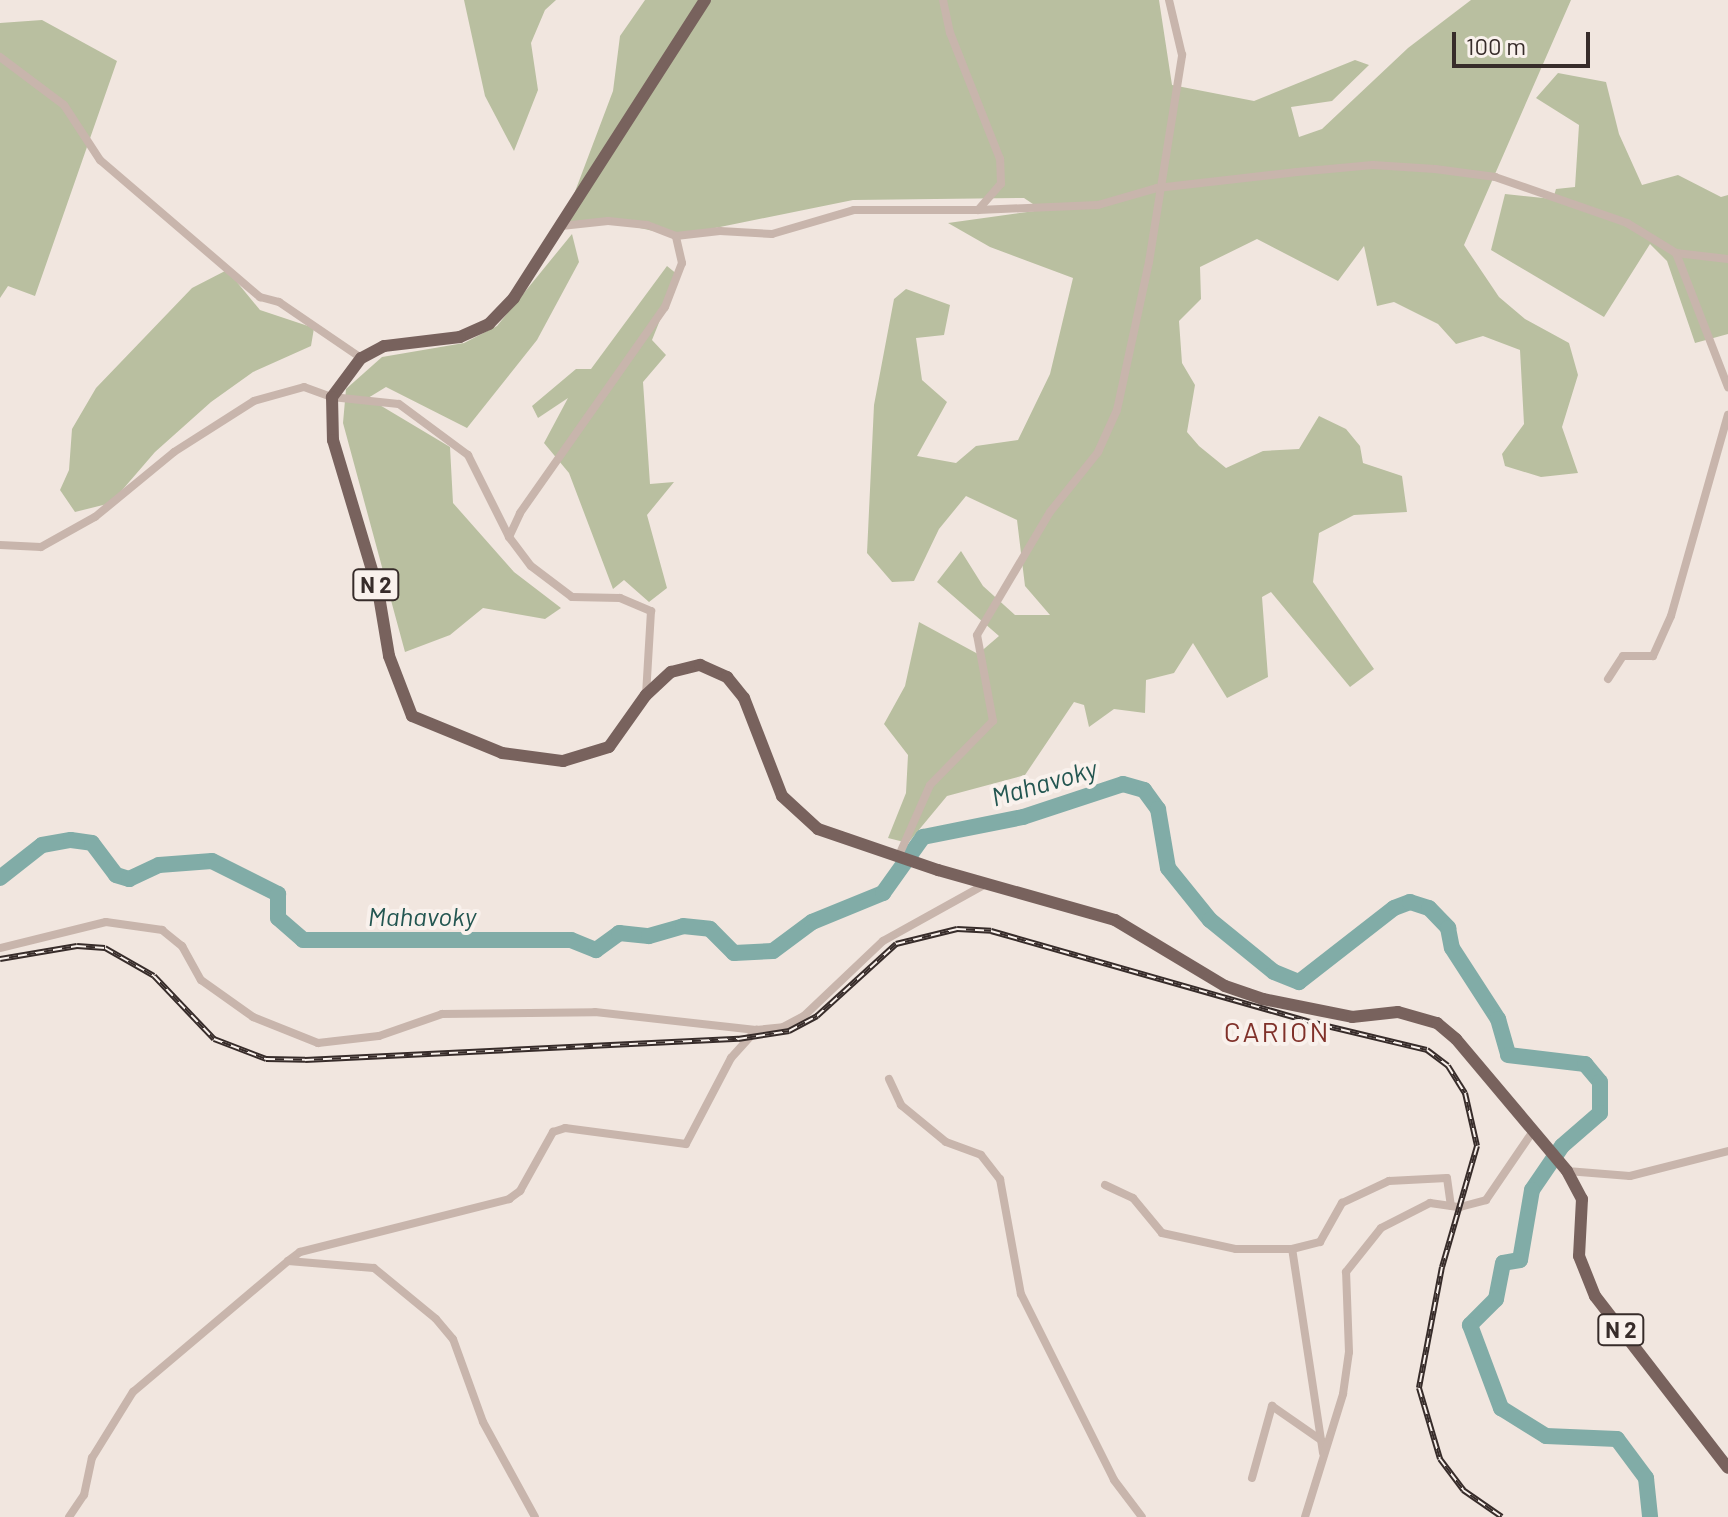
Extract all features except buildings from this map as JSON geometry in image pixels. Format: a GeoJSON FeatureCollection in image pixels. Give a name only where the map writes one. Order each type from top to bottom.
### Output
{"type":"FeatureCollection","features":[{"type":"Feature","properties":{"kind":"main road"},"geometry":{"type":"LineString","coordinates":[[332,397],[361,358],[384,346],[460,337],[489,324],[514,298],[705,0]]}},
{"type":"Feature","properties":{"kind":"main road","name":"N 2"},"geometry":{"type":"LineString","coordinates":[[332,397],[333,440],[378,590],[389,656],[412,716],[502,753],[563,761],[609,747],[646,695],[671,672],[700,665],[727,677],[750,710],[770,774],[799,815],[840,838],[900,853],[938,870],[1115,920],[1225,986],[1263,999],[1352,1017],[1398,1012],[1437,1023],[1456,1039],[1567,1171],[1582,1199],[1579,1256],[1595,1296],[1728,1468]]}},
{"type":"Feature","properties":{"kind":"street"},"geometry":{"type":"LineString","coordinates":[[943,0],[950,33],[1000,159],[1001,184],[978,210]]}},
{"type":"Feature","properties":{"kind":"street"},"geometry":{"type":"LineString","coordinates":[[900,853],[930,785],[993,721],[977,635],[1050,512],[1098,452],[1117,410],[1149,262],[1157,188],[1182,55],[1169,0]]}},
{"type":"Feature","properties":{"kind":"street"},"geometry":{"type":"LineString","coordinates":[[0,57],[4,66],[64,105],[100,160],[260,297],[279,302],[361,358]]}},
{"type":"Feature","properties":{"kind":"street"},"geometry":{"type":"LineString","coordinates":[[561,226],[608,221],[647,225],[676,236],[720,231],[772,234],[854,210],[978,210],[1098,205],[1157,188],[1373,165],[1495,177],[1627,223],[1676,253],[1728,259]]}},
{"type":"Feature","properties":{"kind":"street"},"geometry":{"type":"LineString","coordinates":[[509,537],[520,513],[665,307],[682,263],[676,236]]}},
{"type":"Feature","properties":{"kind":"street"},"geometry":{"type":"LineString","coordinates":[[1676,253],[1728,387]]}},
{"type":"Feature","properties":{"kind":"street"},"geometry":{"type":"LineString","coordinates":[[3,549],[41,547],[95,517],[174,452],[254,401],[304,387],[332,397],[399,404],[468,455],[509,537],[531,566],[572,597],[620,598],[651,611],[646,695]]}},
{"type":"Feature","properties":{"kind":"street"},"geometry":{"type":"LineString","coordinates":[[1608,679],[1623,656],[1653,656],[1671,616],[1728,415]]}},
{"type":"Feature","properties":{"kind":"street"},"geometry":{"type":"LineString","coordinates":[[0,948],[106,922],[162,930],[182,946],[201,980],[253,1017],[318,1043],[379,1036],[442,1014],[595,1012],[756,1030],[804,1016],[883,941],[987,883]]}},
{"type":"Feature","properties":{"kind":"street"},"geometry":{"type":"LineString","coordinates":[[69,1517],[84,1495],[92,1458],[133,1392],[300,1252],[509,1199],[520,1191],[553,1132],[565,1128],[686,1144],[731,1058],[756,1030]]}},
{"type":"Feature","properties":{"kind":"street"},"geometry":{"type":"LineString","coordinates":[[889,1079],[901,1105],[946,1142],[981,1155],[1000,1179],[1021,1294],[1114,1480],[1142,1517]]}},
{"type":"Feature","properties":{"kind":"street"},"geometry":{"type":"LineString","coordinates":[[1305,1517],[1323,1453],[1335,1429],[1349,1352],[1346,1272],[1381,1228],[1430,1203],[1451,1206],[1486,1200],[1533,1131]]}},
{"type":"Feature","properties":{"kind":"street"},"geometry":{"type":"LineString","coordinates":[[1567,1171],[1630,1176],[1728,1151]]}},
{"type":"Feature","properties":{"kind":"street"},"geometry":{"type":"LineString","coordinates":[[1105,1185],[1133,1198],[1162,1233],[1236,1249],[1292,1249],[1320,1242],[1342,1203],[1389,1181],[1447,1178],[1451,1206]]}},
{"type":"Feature","properties":{"kind":"street"},"geometry":{"type":"LineString","coordinates":[[1292,1249],[1323,1453]]}},
{"type":"Feature","properties":{"kind":"street"},"geometry":{"type":"LineString","coordinates":[[288,1261],[374,1268],[436,1319],[453,1339],[483,1422],[535,1517]]}},
{"type":"Feature","properties":{"kind":"street"},"geometry":{"type":"LineString","coordinates":[[1252,1478],[1272,1406],[1321,1440]]}},
{"type":"Feature","properties":{"kind":"green space"},"geometry":{"type":"Polygon","coordinates":[[[464,0],[556,0],[545,10],[531,43],[538,90],[514,151],[485,96],[464,0]]]}},
{"type":"Feature","properties":{"kind":"green space"},"geometry":{"type":"Polygon","coordinates":[[[645,0],[1159,0],[1172,85],[1254,101],[1355,60],[1369,65],[1332,101],[1291,107],[1299,137],[1322,129],[1408,48],[1471,0],[1571,0],[1464,245],[1499,297],[1525,319],[1569,343],[1578,375],[1562,427],[1578,473],[1541,477],[1505,466],[1502,454],[1524,424],[1520,350],[1483,336],[1456,344],[1438,324],[1394,302],[1377,306],[1364,246],[1338,281],[1257,239],[1200,267],[1201,299],[1179,321],[1182,363],[1195,385],[1187,432],[1199,446],[1226,468],[1263,451],[1299,449],[1319,416],[1346,429],[1360,446],[1363,463],[1402,476],[1407,512],[1354,515],[1319,533],[1313,582],[1374,669],[1350,687],[1271,592],[1262,597],[1268,677],[1227,698],[1193,643],[1174,673],[1146,680],[1145,713],[1114,709],[1089,727],[1084,705],[1074,702],[1025,775],[947,796],[908,843],[888,838],[906,793],[908,755],[884,724],[905,686],[919,622],[978,654],[999,636],[937,582],[961,551],[983,586],[1015,615],[1050,615],[1025,586],[1017,520],[966,496],[939,529],[914,581],[892,582],[867,553],[874,405],[894,299],[906,289],[950,305],[944,335],[916,338],[922,380],[947,402],[917,456],[956,463],[976,446],[1018,440],[1050,374],[1073,278],[990,247],[948,223],[1042,210],[1024,198],[853,200],[676,236],[608,221],[562,226],[613,91],[620,36],[645,0]]]}},
{"type":"Feature","properties":{"kind":"green space"},"geometry":{"type":"Polygon","coordinates":[[[42,20],[117,61],[35,296],[8,286],[0,298],[0,23],[42,20]]]}},
{"type":"Feature","properties":{"kind":"green space"},"geometry":{"type":"Polygon","coordinates":[[[1558,73],[1606,82],[1619,134],[1642,185],[1678,175],[1721,197],[1728,195],[1728,334],[1695,343],[1667,261],[1650,244],[1604,317],[1491,250],[1505,194],[1553,199],[1556,189],[1575,187],[1579,125],[1536,98],[1558,73]]]}},
{"type":"Feature","properties":{"kind":"green space"},"geometry":{"type":"Polygon","coordinates":[[[572,234],[579,262],[537,340],[467,428],[386,387],[368,398],[450,447],[453,503],[514,572],[561,608],[545,619],[483,608],[450,635],[405,652],[343,423],[346,389],[382,357],[464,343],[497,326],[572,234]]]}},
{"type":"Feature","properties":{"kind":"green space"},"geometry":{"type":"Polygon","coordinates":[[[667,266],[678,275],[652,340],[666,355],[643,382],[650,484],[674,482],[647,515],[667,588],[649,602],[624,580],[613,589],[569,473],[544,443],[568,398],[538,418],[532,406],[576,369],[591,369],[667,266]]]}},
{"type":"Feature","properties":{"kind":"green space"},"geometry":{"type":"Polygon","coordinates":[[[227,270],[260,310],[314,328],[311,346],[253,372],[211,402],[155,452],[111,503],[75,512],[60,490],[69,470],[72,429],[96,388],[192,288],[227,270]]]}},
{"type":"Feature","properties":{"kind":"waterway","name":"Mahavoky"},"geometry":{"type":"LineString","coordinates":[[0,878],[42,845],[71,840],[92,843],[116,875],[129,879],[159,865],[212,861],[278,894],[278,918],[303,940],[571,940],[596,950],[619,933],[649,936],[683,926],[710,929],[734,953],[773,951],[812,922],[883,893],[923,837],[1023,817],[1123,784],[1144,790],[1158,809],[1168,868],[1210,920],[1274,972],[1299,982],[1394,908],[1410,902],[1429,908],[1448,928],[1452,948],[1498,1019],[1508,1055],[1585,1064],[1600,1082],[1600,1113],[1562,1146],[1532,1190],[1520,1260],[1503,1263],[1496,1299],[1470,1325],[1501,1408],[1546,1436],[1617,1439],[1646,1478],[1650,1517]]}},
{"type":"Feature","properties":{"kind":"railway"},"geometry":{"type":"LineString","coordinates":[[0,959],[77,946],[105,948],[154,976],[214,1039],[266,1059],[305,1060],[738,1039],[789,1031],[817,1016],[896,944],[957,929],[991,931],[1306,1021],[1427,1050],[1448,1066],[1465,1093],[1477,1146],[1442,1267],[1419,1388],[1440,1459],[1463,1490],[1502,1517]]}},
{"type":"Feature","properties":{"kind":"district","name":"CARION"},"geometry":{"type":"Point","coordinates":[1277,1031]}}]}
